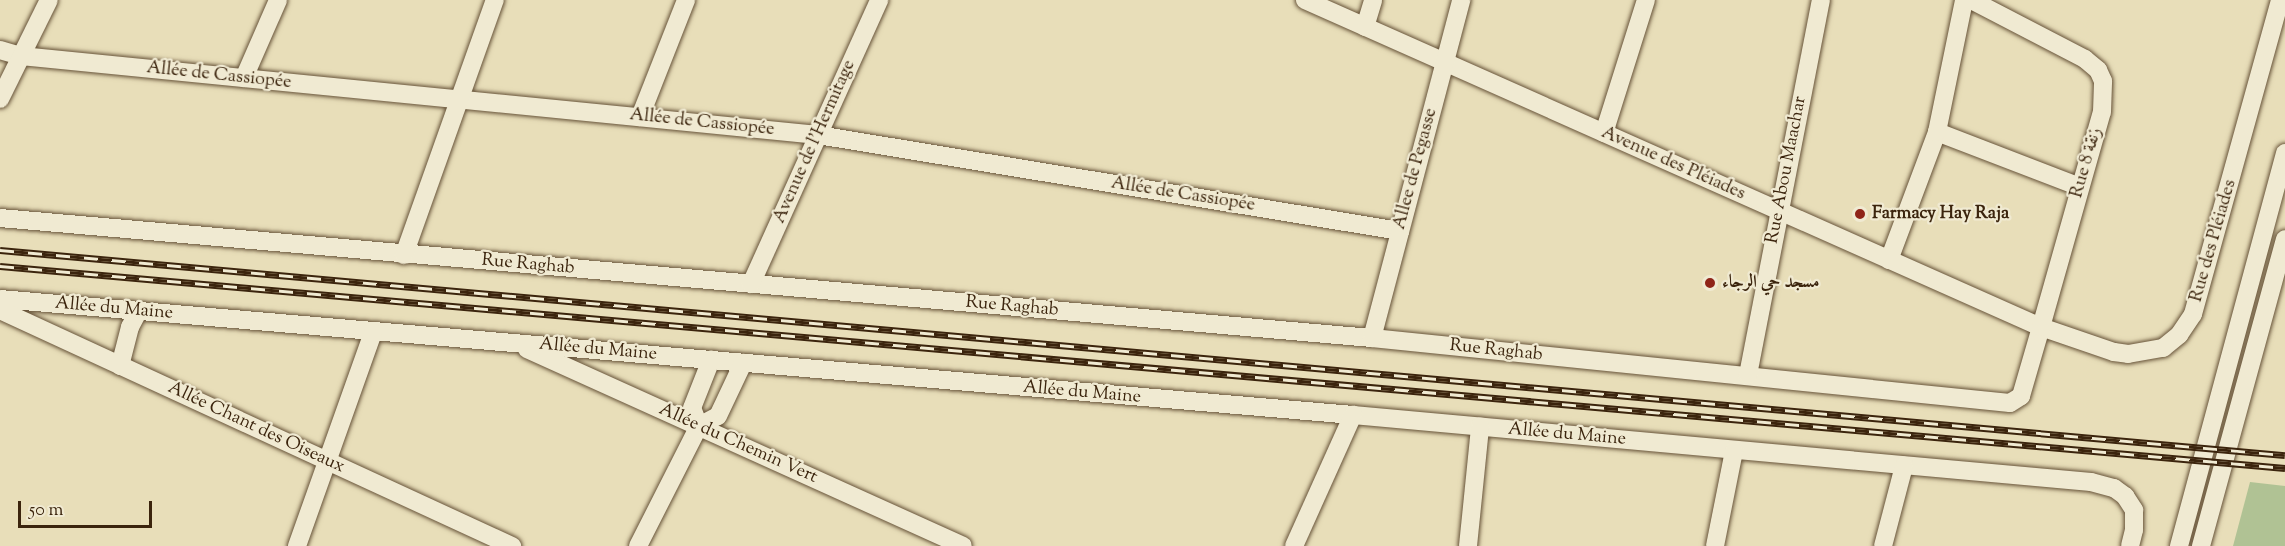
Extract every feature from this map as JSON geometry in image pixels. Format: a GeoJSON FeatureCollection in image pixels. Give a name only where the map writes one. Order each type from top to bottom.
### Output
{"type":"FeatureCollection","features":[{"type":"Feature","properties":{"kind":"street"},"geometry":{"type":"LineString","coordinates":[[0,99],[49,0]]}},
{"type":"Feature","properties":{"kind":"street"},"geometry":{"type":"LineString","coordinates":[[244,78],[278,0]]}},
{"type":"Feature","properties":{"kind":"street"},"geometry":{"type":"LineString","coordinates":[[404,255],[495,0]]}},
{"type":"Feature","properties":{"kind":"street"},"geometry":{"type":"LineString","coordinates":[[640,117],[686,0]]}},
{"type":"Feature","properties":{"kind":"street","name":"Avenue de l'Hermitage"},"geometry":{"type":"LineString","coordinates":[[751,284],[879,0]]}},
{"type":"Feature","properties":{"kind":"street","name":"Avenue des Pléiades"},"geometry":{"type":"LineString","coordinates":[[1305,0],[2041,327]]}},
{"type":"Feature","properties":{"kind":"street"},"geometry":{"type":"LineString","coordinates":[[1365,27],[1373,0]]}},
{"type":"Feature","properties":{"kind":"street","name":"Allee de Pegasse"},"geometry":{"type":"LineString","coordinates":[[1372,338],[1461,0]]}},
{"type":"Feature","properties":{"kind":"street"},"geometry":{"type":"LineString","coordinates":[[1604,133],[1646,0]]}},
{"type":"Feature","properties":{"kind":"street","name":"Rue Abou Maachar"},"geometry":{"type":"LineString","coordinates":[[1748,375],[1821,0]]}},
{"type":"Feature","properties":{"kind":"street"},"geometry":{"type":"LineString","coordinates":[[1889,260],[1937,132],[1964,0]]}},
{"type":"Feature","properties":{"kind":"street","name":"Rue 8 زنقة"},"geometry":{"type":"LineString","coordinates":[[1971,0],[2085,59],[2098,70],[2103,81],[2102,112],[2021,396]]}},
{"type":"Feature","properties":{"kind":"street","name":"Rue des Pléiades"},"geometry":{"type":"LineString","coordinates":[[2041,327],[2114,352],[2128,354],[2163,348],[2180,335],[2197,303],[2280,5]]}},
{"type":"Feature","properties":{"kind":"street","name":"Allée de Cassiopée"},"geometry":{"type":"LineString","coordinates":[[0,50],[21,56],[818,135],[1400,231]]}},
{"type":"Feature","properties":{"kind":"street"},"geometry":{"type":"LineString","coordinates":[[1937,132],[2080,187]]}},
{"type":"Feature","properties":{"kind":"street"},"geometry":{"type":"LineString","coordinates":[[2179,546],[2285,153]]}},
{"type":"Feature","properties":{"kind":"street","name":"Rue Raghab"},"geometry":{"type":"LineString","coordinates":[[0,218],[1372,338],[2010,403],[2021,396]]}},
{"type":"Feature","properties":{"kind":"street"},"geometry":{"type":"LineString","coordinates":[[2201,546],[2285,239]]}},
{"type":"Feature","properties":{"kind":"street","name":"Allée du Maine"},"geometry":{"type":"LineString","coordinates":[[0,299],[373,333],[1353,415],[2091,482],[2114,488],[2125,496],[2134,510],[2132,538]]}},
{"type":"Feature","properties":{"kind":"street","name":"Allée Chant des Oiseaux"},"geometry":{"type":"LineString","coordinates":[[0,310],[512,546]]}},
{"type":"Feature","properties":{"kind":"street"},"geometry":{"type":"LineString","coordinates":[[120,366],[130,327],[138,312]]}},
{"type":"Feature","properties":{"kind":"street"},"geometry":{"type":"LineString","coordinates":[[297,546],[373,333]]}},
{"type":"Feature","properties":{"kind":"street","name":"Allée du Chemin Vert"},"geometry":{"type":"LineString","coordinates":[[514,344],[963,546]]}},
{"type":"Feature","properties":{"kind":"street"},"geometry":{"type":"LineString","coordinates":[[699,426],[692,408],[711,360]]}},
{"type":"Feature","properties":{"kind":"street"},"geometry":{"type":"LineString","coordinates":[[638,546],[699,426],[718,416],[743,363]]}},
{"type":"Feature","properties":{"kind":"street"},"geometry":{"type":"LineString","coordinates":[[1294,546],[1353,415]]}},
{"type":"Feature","properties":{"kind":"street"},"geometry":{"type":"LineString","coordinates":[[1468,546],[1480,427]]}},
{"type":"Feature","properties":{"kind":"street"},"geometry":{"type":"LineString","coordinates":[[1715,546],[1734,451]]}},
{"type":"Feature","properties":{"kind":"street"},"geometry":{"type":"LineString","coordinates":[[1883,546],[1904,466]]}},
{"type":"Feature","properties":{"kind":"green space"},"geometry":{"type":"Polygon","coordinates":[[[2250,482],[2285,486],[2285,546],[2233,546],[2250,482]]]}},
{"type":"Feature","properties":{"kind":"railway"},"geometry":{"type":"LineString","coordinates":[[0,250],[2285,455]]}},
{"type":"Feature","properties":{"kind":"railway"},"geometry":{"type":"LineString","coordinates":[[0,266],[2285,468]]}},
{"type":"Feature","properties":{"kind":"place","name":"Farmacy Hay Raja"},"geometry":{"type":"Point","coordinates":[1860,214]}},
{"type":"Feature","properties":{"kind":"place","name":"مسجد حي الرجاء"},"geometry":{"type":"Point","coordinates":[1710,283]}}]}
